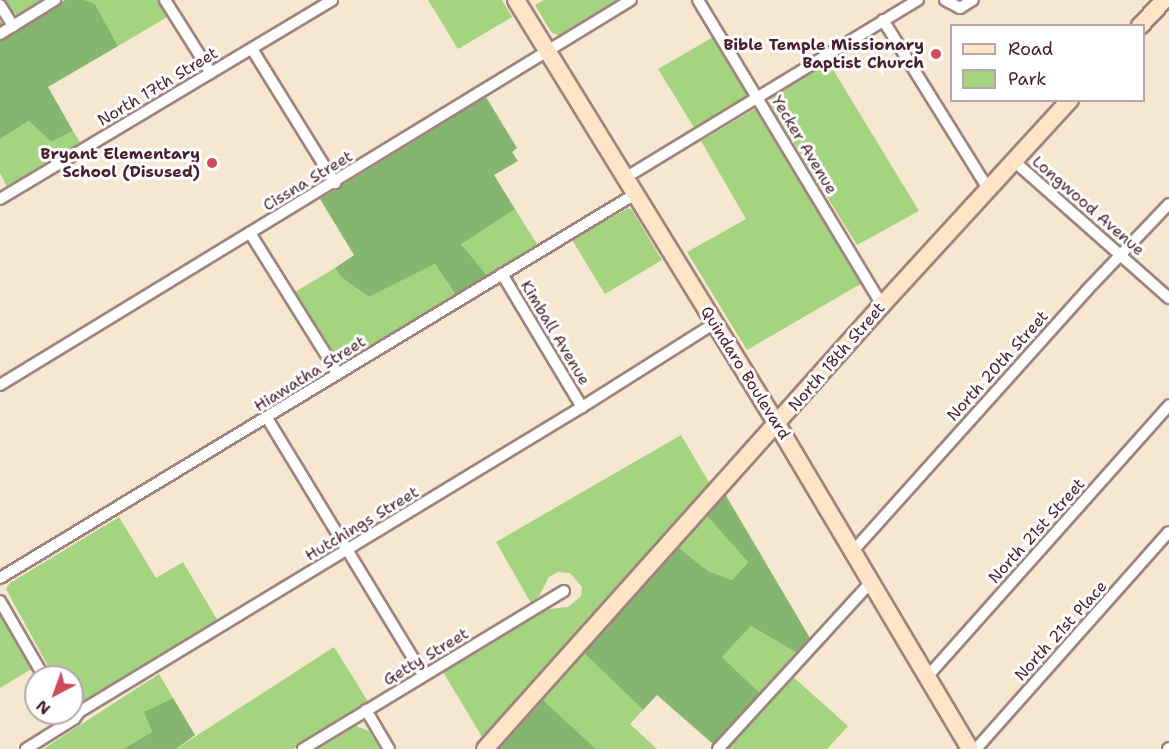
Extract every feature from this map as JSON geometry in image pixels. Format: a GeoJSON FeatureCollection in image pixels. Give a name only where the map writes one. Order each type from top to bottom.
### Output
{"type":"FeatureCollection","features":[{"type":"Feature","properties":{"kind":"main road","name":"Quindaro Boulevard"},"geometry":{"type":"LineString","coordinates":[[516,0],[777,424],[967,747]]}},
{"type":"Feature","properties":{"kind":"main road"},"geometry":{"type":"LineString","coordinates":[[1142,24],[1164,0]]}},
{"type":"Feature","properties":{"kind":"main road","name":"North 18th Street"},"geometry":{"type":"LineString","coordinates":[[485,749],[882,305],[1068,102]]}},
{"type":"Feature","properties":{"kind":"street"},"geometry":{"type":"LineString","coordinates":[[0,34],[55,0]]}},
{"type":"Feature","properties":{"kind":"street"},"geometry":{"type":"LineString","coordinates":[[165,0],[211,74]]}},
{"type":"Feature","properties":{"kind":"street","name":"North 17th Street"},"geometry":{"type":"LineString","coordinates":[[0,199],[332,0]]}},
{"type":"Feature","properties":{"kind":"street","name":"Cissna Street"},"geometry":{"type":"LineString","coordinates":[[0,386],[631,0]]}},
{"type":"Feature","properties":{"kind":"street","name":"Yecker Avenue"},"geometry":{"type":"LineString","coordinates":[[698,0],[882,305]]}},
{"type":"Feature","properties":{"kind":"street"},"geometry":{"type":"LineString","coordinates":[[625,178],[918,0]]}},
{"type":"Feature","properties":{"kind":"street"},"geometry":{"type":"LineString","coordinates":[[945,0],[960,8],[973,0]]}},
{"type":"Feature","properties":{"kind":"street"},"geometry":{"type":"LineString","coordinates":[[0,5],[13,26]]}},
{"type":"Feature","properties":{"kind":"street"},"geometry":{"type":"LineString","coordinates":[[883,20],[988,189]]}},
{"type":"Feature","properties":{"kind":"street"},"geometry":{"type":"LineString","coordinates":[[252,49],[335,183]]}},
{"type":"Feature","properties":{"kind":"street","name":"Longwood Avenue"},"geometry":{"type":"LineString","coordinates":[[1014,161],[1169,298]]}},
{"type":"Feature","properties":{"kind":"street","name":"Hiawatha Street"},"geometry":{"type":"LineString","coordinates":[[0,578],[635,194]]}},
{"type":"Feature","properties":{"kind":"street","name":"North 20th Street"},"geometry":{"type":"LineString","coordinates":[[853,550],[1080,297],[1122,256],[1169,204]]}},
{"type":"Feature","properties":{"kind":"street"},"geometry":{"type":"LineString","coordinates":[[250,233],[338,374]]}},
{"type":"Feature","properties":{"kind":"street","name":"Kimball Avenue"},"geometry":{"type":"LineString","coordinates":[[502,274],[582,407]]}},
{"type":"Feature","properties":{"kind":"street","name":"Hutchings Street"},"geometry":{"type":"LineString","coordinates":[[84,709],[715,324]]}},
{"type":"Feature","properties":{"kind":"street","name":"North 21st Street"},"geometry":{"type":"LineString","coordinates":[[927,677],[1169,405]]}},
{"type":"Feature","properties":{"kind":"street"},"geometry":{"type":"LineString","coordinates":[[267,418],[423,675]]}},
{"type":"Feature","properties":{"kind":"street","name":"North 21st Place"},"geometry":{"type":"LineString","coordinates":[[967,747],[1169,532]]}},
{"type":"Feature","properties":{"kind":"street"},"geometry":{"type":"LineString","coordinates":[[718,749],[871,582]]}},
{"type":"Feature","properties":{"kind":"street","name":"Getty Street"},"geometry":{"type":"LineString","coordinates":[[303,749],[564,591]]}},
{"type":"Feature","properties":{"kind":"street"},"geometry":{"type":"LineString","coordinates":[[0,601],[37,665]]}},
{"type":"Feature","properties":{"kind":"street"},"geometry":{"type":"LineString","coordinates":[[366,710],[390,749]]}},
{"type":"Feature","properties":{"kind":"street","name":"Hutchings Street"},"geometry":{"type":"LineString","coordinates":[[26,749],[59,725]]}},
{"type":"Feature","properties":{"kind":"green space"},"geometry":{"type":"Polygon","coordinates":[[[5,0],[42,0],[18,15],[12,12],[5,0]]]}},
{"type":"Feature","properties":{"kind":"green space"},"geometry":{"type":"Polygon","coordinates":[[[65,0],[85,0],[95,4],[118,46],[48,87],[73,131],[51,142],[29,121],[0,139],[0,21],[9,34],[65,0]]]}},
{"type":"Feature","properties":{"kind":"green space"},"geometry":{"type":"Polygon","coordinates":[[[85,0],[159,0],[169,16],[118,46],[95,4],[85,0]]]}},
{"type":"Feature","properties":{"kind":"green space"},"geometry":{"type":"Polygon","coordinates":[[[428,0],[502,0],[512,17],[458,49],[428,0]]]}},
{"type":"Feature","properties":{"kind":"green space"},"geometry":{"type":"Polygon","coordinates":[[[544,0],[616,0],[617,2],[560,36],[551,32],[535,5],[544,0]]]}},
{"type":"Feature","properties":{"kind":"green space"},"geometry":{"type":"Polygon","coordinates":[[[715,36],[749,92],[747,97],[695,129],[658,69],[715,36]]]}},
{"type":"Feature","properties":{"kind":"green space"},"geometry":{"type":"Polygon","coordinates":[[[829,63],[919,211],[857,245],[769,103],[771,97],[829,63]]]}},
{"type":"Feature","properties":{"kind":"green space"},"geometry":{"type":"Polygon","coordinates":[[[486,97],[517,148],[512,152],[518,161],[494,175],[515,209],[461,244],[487,276],[456,295],[435,264],[369,297],[341,277],[335,268],[354,255],[320,199],[486,97]]]}},
{"type":"Feature","properties":{"kind":"green space"},"geometry":{"type":"Polygon","coordinates":[[[756,108],[760,109],[864,282],[747,350],[687,252],[746,219],[701,141],[756,108]]]}},
{"type":"Feature","properties":{"kind":"green space"},"geometry":{"type":"Polygon","coordinates":[[[29,121],[51,142],[73,131],[82,145],[8,189],[0,173],[0,139],[29,121]]]}},
{"type":"Feature","properties":{"kind":"green space"},"geometry":{"type":"Polygon","coordinates":[[[628,208],[632,210],[662,260],[605,294],[572,240],[628,208]]]}},
{"type":"Feature","properties":{"kind":"green space"},"geometry":{"type":"Polygon","coordinates":[[[515,209],[538,246],[484,280],[461,243],[515,209]]]}},
{"type":"Feature","properties":{"kind":"green space"},"geometry":{"type":"Polygon","coordinates":[[[435,264],[456,295],[344,364],[337,362],[295,292],[335,268],[341,277],[369,297],[435,264]]]}},
{"type":"Feature","properties":{"kind":"green space"},"geometry":{"type":"Polygon","coordinates":[[[681,435],[710,484],[484,740],[443,672],[538,613],[568,607],[581,596],[582,587],[570,573],[558,572],[549,577],[539,596],[531,603],[496,542],[681,435]]]}},
{"type":"Feature","properties":{"kind":"green space"},"geometry":{"type":"Polygon","coordinates":[[[725,494],[810,638],[797,653],[751,626],[722,657],[760,693],[713,744],[657,695],[643,710],[584,653],[678,547],[708,571],[732,580],[748,562],[706,515],[725,494]]]}},
{"type":"Feature","properties":{"kind":"green space"},"geometry":{"type":"Polygon","coordinates":[[[706,515],[748,562],[732,580],[708,571],[678,547],[706,515]]]}},
{"type":"Feature","properties":{"kind":"green space"},"geometry":{"type":"Polygon","coordinates":[[[119,517],[156,578],[183,562],[218,621],[84,703],[84,665],[47,665],[6,589],[10,583],[119,517]]]}},
{"type":"Feature","properties":{"kind":"green space"},"geometry":{"type":"Polygon","coordinates":[[[0,615],[31,665],[24,665],[24,673],[0,688],[0,615]]]}},
{"type":"Feature","properties":{"kind":"green space"},"geometry":{"type":"Polygon","coordinates":[[[751,626],[797,653],[760,693],[722,657],[751,626]]]}},
{"type":"Feature","properties":{"kind":"green space"},"geometry":{"type":"Polygon","coordinates":[[[334,647],[369,703],[293,749],[176,749],[334,647]]]}},
{"type":"Feature","properties":{"kind":"green space"},"geometry":{"type":"Polygon","coordinates":[[[584,653],[643,710],[630,724],[657,749],[596,749],[543,700],[584,653]]]}},
{"type":"Feature","properties":{"kind":"green space"},"geometry":{"type":"Polygon","coordinates":[[[159,674],[173,698],[145,712],[152,732],[123,749],[43,749],[80,725],[84,725],[84,722],[159,674]]]}},
{"type":"Feature","properties":{"kind":"green space"},"geometry":{"type":"Polygon","coordinates":[[[791,675],[848,726],[827,749],[724,749],[791,675]]]}},
{"type":"Feature","properties":{"kind":"green space"},"geometry":{"type":"Polygon","coordinates":[[[173,698],[195,735],[176,749],[123,749],[152,732],[144,712],[173,698]]]}},
{"type":"Feature","properties":{"kind":"green space"},"geometry":{"type":"Polygon","coordinates":[[[543,700],[596,749],[499,749],[543,700]]]}},
{"type":"Feature","properties":{"kind":"green space"},"geometry":{"type":"Polygon","coordinates":[[[356,726],[369,731],[380,749],[318,749],[356,726]]]}},
{"type":"Feature","properties":{"kind":"place","name":"Bible Temple Missionary Baptist Church"},"geometry":{"type":"Point","coordinates":[936,54]}},
{"type":"Feature","properties":{"kind":"place","name":"Bryant Elementary School (Disused)"},"geometry":{"type":"Point","coordinates":[212,163]}}]}
